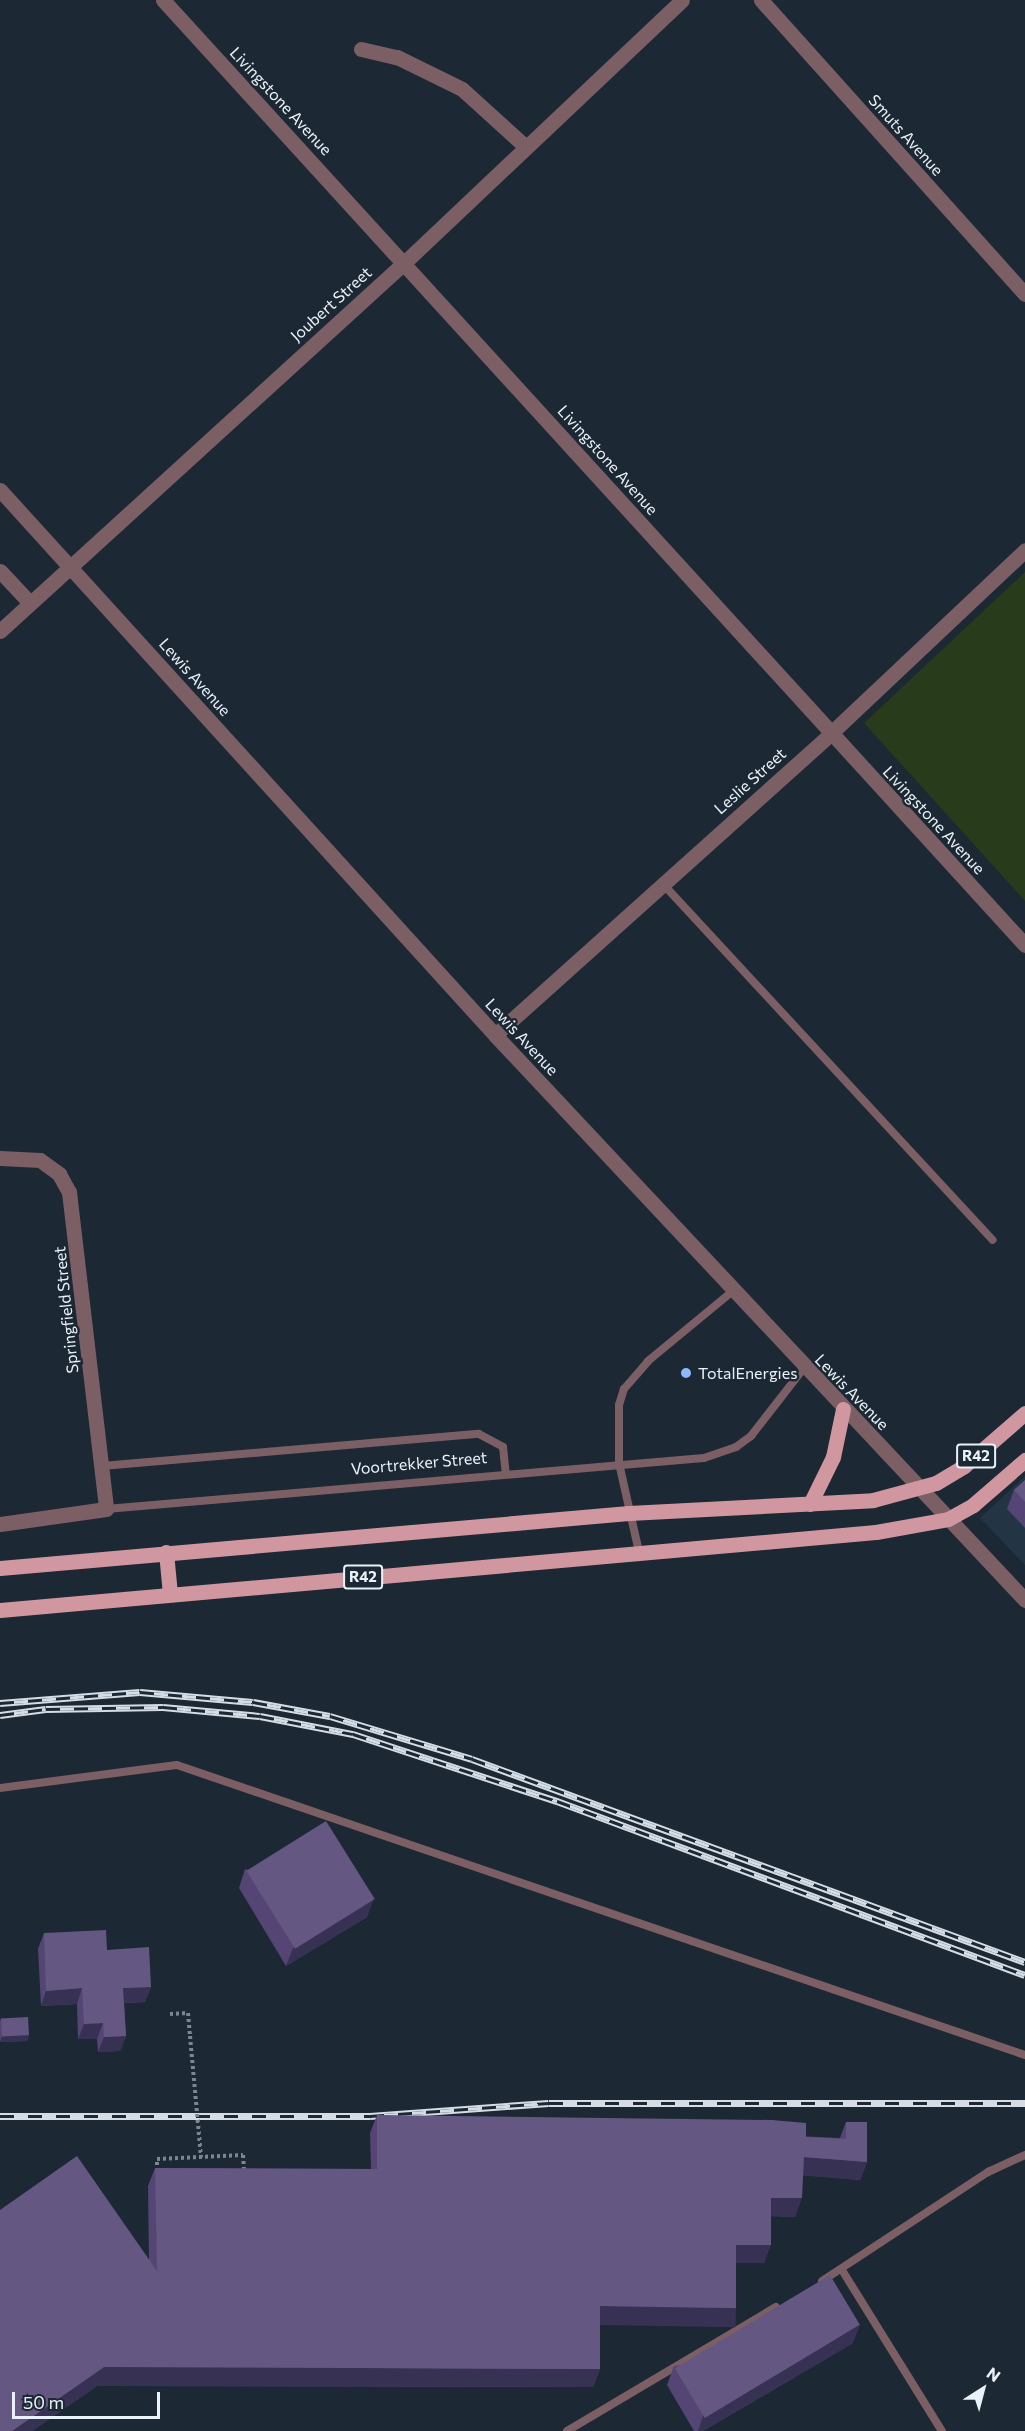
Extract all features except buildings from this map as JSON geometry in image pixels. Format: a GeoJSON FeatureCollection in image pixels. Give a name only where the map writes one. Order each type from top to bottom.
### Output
{"type":"FeatureCollection","features":[{"type":"Feature","properties":{"kind":"main road"},"geometry":{"type":"LineString","coordinates":[[810,1504],[833,1457],[843,1409]]}},
{"type":"Feature","properties":{"kind":"main road","name":"R42"},"geometry":{"type":"LineString","coordinates":[[0,1568],[628,1513],[873,1500],[921,1490],[964,1466],[1025,1413]]}},
{"type":"Feature","properties":{"kind":"main road","name":"R42"},"geometry":{"type":"LineString","coordinates":[[0,1610],[876,1532],[948,1519],[985,1496],[1025,1460]]}},
{"type":"Feature","properties":{"kind":"main road"},"geometry":{"type":"LineString","coordinates":[[166,1552],[170,1594]]}},
{"type":"Feature","properties":{"kind":"street","name":"Livingstone Avenue"},"geometry":{"type":"LineString","coordinates":[[163,0],[405,262],[830,734],[1025,945]]}},
{"type":"Feature","properties":{"kind":"street","name":"Joubert Street"},"geometry":{"type":"LineString","coordinates":[[0,631],[405,262],[682,0]]}},
{"type":"Feature","properties":{"kind":"street","name":"Smuts Avenue"},"geometry":{"type":"LineString","coordinates":[[761,0],[1025,294]]}},
{"type":"Feature","properties":{"kind":"street"},"geometry":{"type":"LineString","coordinates":[[361,49],[397,57],[462,89],[526,147]]}},
{"type":"Feature","properties":{"kind":"street","name":"Lewis Avenue"},"geometry":{"type":"LineString","coordinates":[[0,490],[495,1035],[804,1368],[1025,1600]]}},
{"type":"Feature","properties":{"kind":"street","name":"Leslie Street"},"geometry":{"type":"LineString","coordinates":[[495,1035],[830,734],[1025,550]]}},
{"type":"Feature","properties":{"kind":"street"},"geometry":{"type":"LineString","coordinates":[[0,571],[30,603]]}},
{"type":"Feature","properties":{"kind":"street","name":"Springfield Street"},"geometry":{"type":"LineString","coordinates":[[0,1158],[40,1160],[59,1174],[69,1192],[106,1509]]}},
{"type":"Feature","properties":{"kind":"street","name":"Voortrekker Street"},"geometry":{"type":"LineString","coordinates":[[0,1524],[106,1509]]}},
{"type":"Feature","properties":{"kind":"lane"},"geometry":{"type":"LineString","coordinates":[[663,884],[993,1240]]}},
{"type":"Feature","properties":{"kind":"lane"},"geometry":{"type":"LineString","coordinates":[[639,1552],[628,1513],[620,1464],[619,1406],[624,1389],[648,1361],[733,1291]]}},
{"type":"Feature","properties":{"kind":"lane","name":"Voortrekker Street"},"geometry":{"type":"LineString","coordinates":[[106,1509],[506,1473],[704,1458],[736,1447],[765,1421],[804,1368]]}},
{"type":"Feature","properties":{"kind":"lane"},"geometry":{"type":"LineString","coordinates":[[102,1466],[479,1434],[503,1447],[506,1473]]}},
{"type":"Feature","properties":{"kind":"lane"},"geometry":{"type":"LineString","coordinates":[[0,1788],[177,1765],[1025,2055]]}},
{"type":"Feature","properties":{"kind":"lane"},"geometry":{"type":"LineString","coordinates":[[812,2287],[842,2270],[988,2172],[1025,2155]]}},
{"type":"Feature","properties":{"kind":"lane"},"geometry":{"type":"LineString","coordinates":[[842,2270],[942,2431]]}},
{"type":"Feature","properties":{"kind":"lane"},"geometry":{"type":"LineString","coordinates":[[567,2431],[782,2303]]}},
{"type":"Feature","properties":{"kind":"path"},"geometry":{"type":"LineString","coordinates":[[170,2014],[188,2013],[201,2158]]}},
{"type":"Feature","properties":{"kind":"path"},"geometry":{"type":"LineString","coordinates":[[158,2175],[157,2159],[243,2156],[244,2170]]}},
{"type":"Feature","properties":{"kind":"shaded area"},"geometry":{"type":"Polygon","coordinates":[[[1025,1476],[1025,1565],[980,1518],[1025,1476]]]}},
{"type":"Feature","properties":{"kind":"green space"},"geometry":{"type":"Polygon","coordinates":[[[1025,572],[1025,901],[864,723],[1025,572]]]}},
{"type":"Feature","properties":{"kind":"railway"},"geometry":{"type":"LineString","coordinates":[[0,1703],[140,1692],[253,1702],[330,1716],[472,1759],[1025,1962]]}},
{"type":"Feature","properties":{"kind":"railway"},"geometry":{"type":"LineString","coordinates":[[0,1715],[46,1709],[163,1707],[260,1716],[353,1734],[557,1801],[1025,1975]]}},
{"type":"Feature","properties":{"kind":"railway"},"geometry":{"type":"LineString","coordinates":[[0,2116],[370,2116],[549,2103],[1025,2103]]}},
{"type":"Feature","properties":{"kind":"place","name":"TotalEnergies"},"geometry":{"type":"Point","coordinates":[686,1373]}}]}
